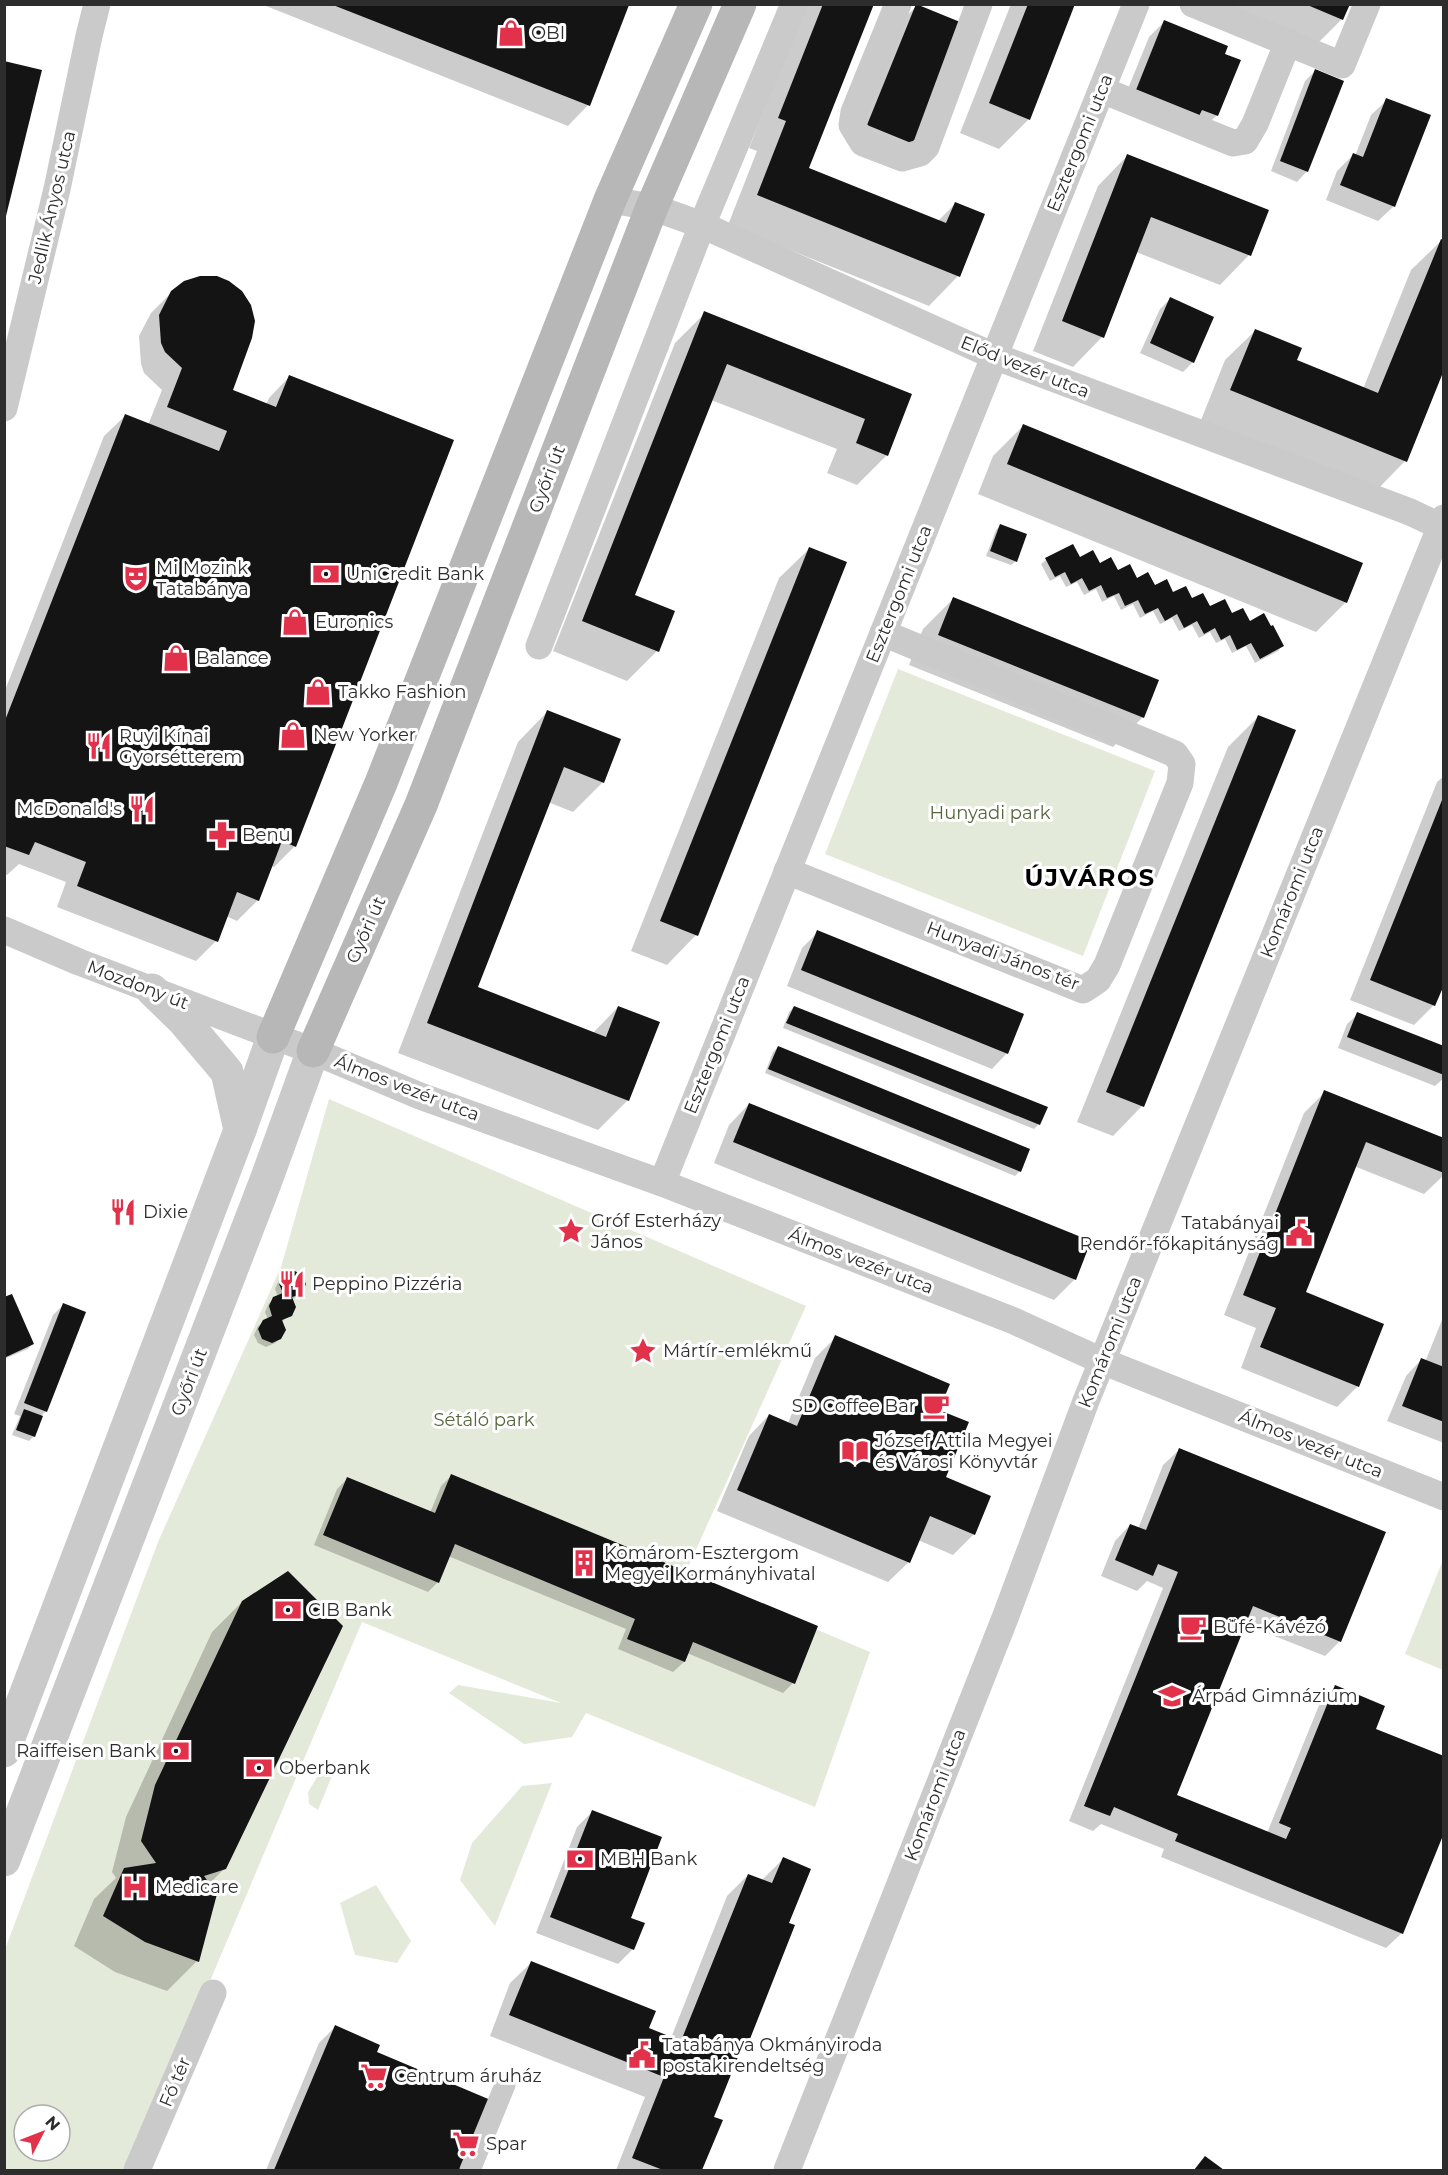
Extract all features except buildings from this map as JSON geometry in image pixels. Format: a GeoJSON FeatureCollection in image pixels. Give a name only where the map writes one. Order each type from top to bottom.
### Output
{"type":"FeatureCollection","features":[{"type":"Feature","properties":{"kind":"main road"},"geometry":{"type":"LineString","coordinates":[[273,1037],[381,783],[610,200],[696,4]]}},
{"type":"Feature","properties":{"kind":"main road","name":"Győri út"},"geometry":{"type":"LineString","coordinates":[[313,1051],[421,805],[652,207],[740,4]]}},
{"type":"Feature","properties":{"kind":"street","name":"Jedlik Ányos utca"},"geometry":{"type":"LineString","coordinates":[[4,408],[57,189],[97,4]]}},
{"type":"Feature","properties":{"kind":"street"},"geometry":{"type":"LineString","coordinates":[[539,646],[702,225],[794,4]]}},
{"type":"Feature","properties":{"kind":"street"},"geometry":{"type":"LineString","coordinates":[[898,4],[854,112],[852,124],[863,142],[902,158],[920,153],[926,147],[979,4]]}},
{"type":"Feature","properties":{"kind":"street","name":"Esztergomi utca"},"geometry":{"type":"LineString","coordinates":[[662,1183],[1136,4]]}},
{"type":"Feature","properties":{"kind":"street"},"geometry":{"type":"LineString","coordinates":[[1193,4],[1342,64],[1367,4]]}},
{"type":"Feature","properties":{"kind":"street"},"geometry":{"type":"LineString","coordinates":[[1102,90],[1233,143],[1245,141],[1255,124],[1288,42]]}},
{"type":"Feature","properties":{"kind":"street","name":"Előd vezér utca"},"geometry":{"type":"LineString","coordinates":[[610,200],[652,207],[702,225],[994,357],[1442,524]]}},
{"type":"Feature","properties":{"kind":"street","name":"Komáromi utca"},"geometry":{"type":"LineString","coordinates":[[788,2170],[1000,1629],[1102,1361],[1442,524]]}},
{"type":"Feature","properties":{"kind":"street","name":"Hunyadi János tér"},"geometry":{"type":"LineString","coordinates":[[787,871],[1083,990],[1098,980],[1112,955],[1180,783],[1182,764],[1175,754],[883,633]]}},
{"type":"Feature","properties":{"kind":"street","name":"Mozdony út"},"geometry":{"type":"LineString","coordinates":[[4,930],[68,958],[273,1037]]}},
{"type":"Feature","properties":{"kind":"street"},"geometry":{"type":"LineString","coordinates":[[152,990],[184,1021],[227,1072],[240,1130]]}},
{"type":"Feature","properties":{"kind":"street"},"geometry":{"type":"LineString","coordinates":[[4,1751],[240,1130],[273,1037]]}},
{"type":"Feature","properties":{"kind":"street","name":"Álmos vezér utca"},"geometry":{"type":"LineString","coordinates":[[273,1037],[313,1051],[420,1096],[662,1183],[1014,1321],[1102,1361],[1443,1497]]}},
{"type":"Feature","properties":{"kind":"street","name":"Győri út"},"geometry":{"type":"LineString","coordinates":[[4,1860],[265,1183],[313,1051]]}},
{"type":"Feature","properties":{"kind":"street","name":"Fő tér"},"geometry":{"type":"LineString","coordinates":[[137,2170],[213,1993]]}},
{"type":"Feature","properties":{"kind":"street"},"geometry":{"type":"LineString","coordinates":[[470,2170],[505,2085]]}},
{"type":"Feature","properties":{"kind":"green space","name":"Hunyadi park"},"geometry":{"type":"Polygon","coordinates":[[[898,669],[1155,771],[1083,956],[825,854],[898,669]]]}},
{"type":"Feature","properties":{"kind":"green space","name":"Sétáló park"},"geometry":{"type":"Polygon","coordinates":[[[329,1099],[806,1306],[685,1574],[870,1652],[815,1807],[586,1713],[572,1737],[524,1744],[449,1693],[458,1685],[561,1703],[362,1622],[130,2170],[5,2170],[4,1952],[158,1542],[281,1267],[329,1099]]]}},
{"type":"Feature","properties":{"kind":"green space"},"geometry":{"type":"Polygon","coordinates":[[[1443,1560],[1443,1670],[1405,1654],[1443,1560]]]}},
{"type":"Feature","properties":{"kind":"green space"},"geometry":{"type":"Polygon","coordinates":[[[324,1766],[334,1771],[318,1810],[309,1804],[308,1792],[324,1766]]]}},
{"type":"Feature","properties":{"kind":"green space"},"geometry":{"type":"Polygon","coordinates":[[[552,1783],[495,1926],[460,1880],[472,1843],[522,1786],[552,1783]]]}},
{"type":"Feature","properties":{"kind":"green space"},"geometry":{"type":"Polygon","coordinates":[[[376,1885],[411,1941],[397,1963],[355,1955],[340,1903],[376,1885]]]}},
{"type":"Feature","properties":{"kind":"place","name":"OBI"},"geometry":{"type":"Point","coordinates":[511,33]}},
{"type":"Feature","properties":{"kind":"place","name":"UniCredit Bank"},"geometry":{"type":"Point","coordinates":[326,574]}},
{"type":"Feature","properties":{"kind":"place","name":"Mi Mozink Tatabánya"},"geometry":{"type":"Point","coordinates":[136,578]}},
{"type":"Feature","properties":{"kind":"place","name":"Euronics"},"geometry":{"type":"Point","coordinates":[295,622]}},
{"type":"Feature","properties":{"kind":"place","name":"Balance"},"geometry":{"type":"Point","coordinates":[176,658]}},
{"type":"Feature","properties":{"kind":"place","name":"Takko Fashion"},"geometry":{"type":"Point","coordinates":[318,692]}},
{"type":"Feature","properties":{"kind":"place","name":"New Yorker"},"geometry":{"type":"Point","coordinates":[293,735]}},
{"type":"Feature","properties":{"kind":"place","name":"Ruyi Kínai Gyorsétterem"},"geometry":{"type":"Point","coordinates":[99,746]}},
{"type":"Feature","properties":{"kind":"place","name":"McDonald's"},"geometry":{"type":"Point","coordinates":[142,809]}},
{"type":"Feature","properties":{"kind":"place","name":"Benu"},"geometry":{"type":"Point","coordinates":[222,835]}},
{"type":"Feature","properties":{"kind":"place","name":"Dixie"},"geometry":{"type":"Point","coordinates":[123,1212]}},
{"type":"Feature","properties":{"kind":"place","name":"Gróf Esterházy János"},"geometry":{"type":"Point","coordinates":[571,1231]}},
{"type":"Feature","properties":{"kind":"place","name":"Tatabányai Rendőr-főkapitányság"},"geometry":{"type":"Point","coordinates":[1299,1233]}},
{"type":"Feature","properties":{"kind":"place","name":"Peppino Pizzéria"},"geometry":{"type":"Point","coordinates":[292,1284]}},
{"type":"Feature","properties":{"kind":"place","name":"Mártír-emlékmű"},"geometry":{"type":"Point","coordinates":[643,1351]}},
{"type":"Feature","properties":{"kind":"place","name":"SD Coffee Bar"},"geometry":{"type":"Point","coordinates":[936,1406]}},
{"type":"Feature","properties":{"kind":"place","name":"József Attila Megyei és Városi Könyvtár"},"geometry":{"type":"Point","coordinates":[855,1451]}},
{"type":"Feature","properties":{"kind":"place","name":"Komárom-Esztergom Megyei Kormányhivatal"},"geometry":{"type":"Point","coordinates":[584,1563]}},
{"type":"Feature","properties":{"kind":"place","name":"CIB Bank"},"geometry":{"type":"Point","coordinates":[288,1610]}},
{"type":"Feature","properties":{"kind":"place","name":"Büfé-Kávézó"},"geometry":{"type":"Point","coordinates":[1193,1627]}},
{"type":"Feature","properties":{"kind":"place","name":"Árpád Gimnázium"},"geometry":{"type":"Point","coordinates":[1172,1696]}},
{"type":"Feature","properties":{"kind":"place","name":"Raiffeisen Bank"},"geometry":{"type":"Point","coordinates":[176,1751]}},
{"type":"Feature","properties":{"kind":"place","name":"Oberbank"},"geometry":{"type":"Point","coordinates":[259,1768]}},
{"type":"Feature","properties":{"kind":"place","name":"MBH Bank"},"geometry":{"type":"Point","coordinates":[580,1859]}},
{"type":"Feature","properties":{"kind":"place","name":"Medicare"},"geometry":{"type":"Point","coordinates":[135,1887]}},
{"type":"Feature","properties":{"kind":"place","name":"Tatabánya Okmányiroda postakirendeltség"},"geometry":{"type":"Point","coordinates":[642,2055]}},
{"type":"Feature","properties":{"kind":"place","name":"Centrum áruház"},"geometry":{"type":"Point","coordinates":[374,2076]}},
{"type":"Feature","properties":{"kind":"place","name":"Spar"},"geometry":{"type":"Point","coordinates":[466,2144]}},
{"type":"Feature","properties":{"kind":"district","name":"ÚJVÁROS"},"geometry":{"type":"Point","coordinates":[1090,877]}}]}
